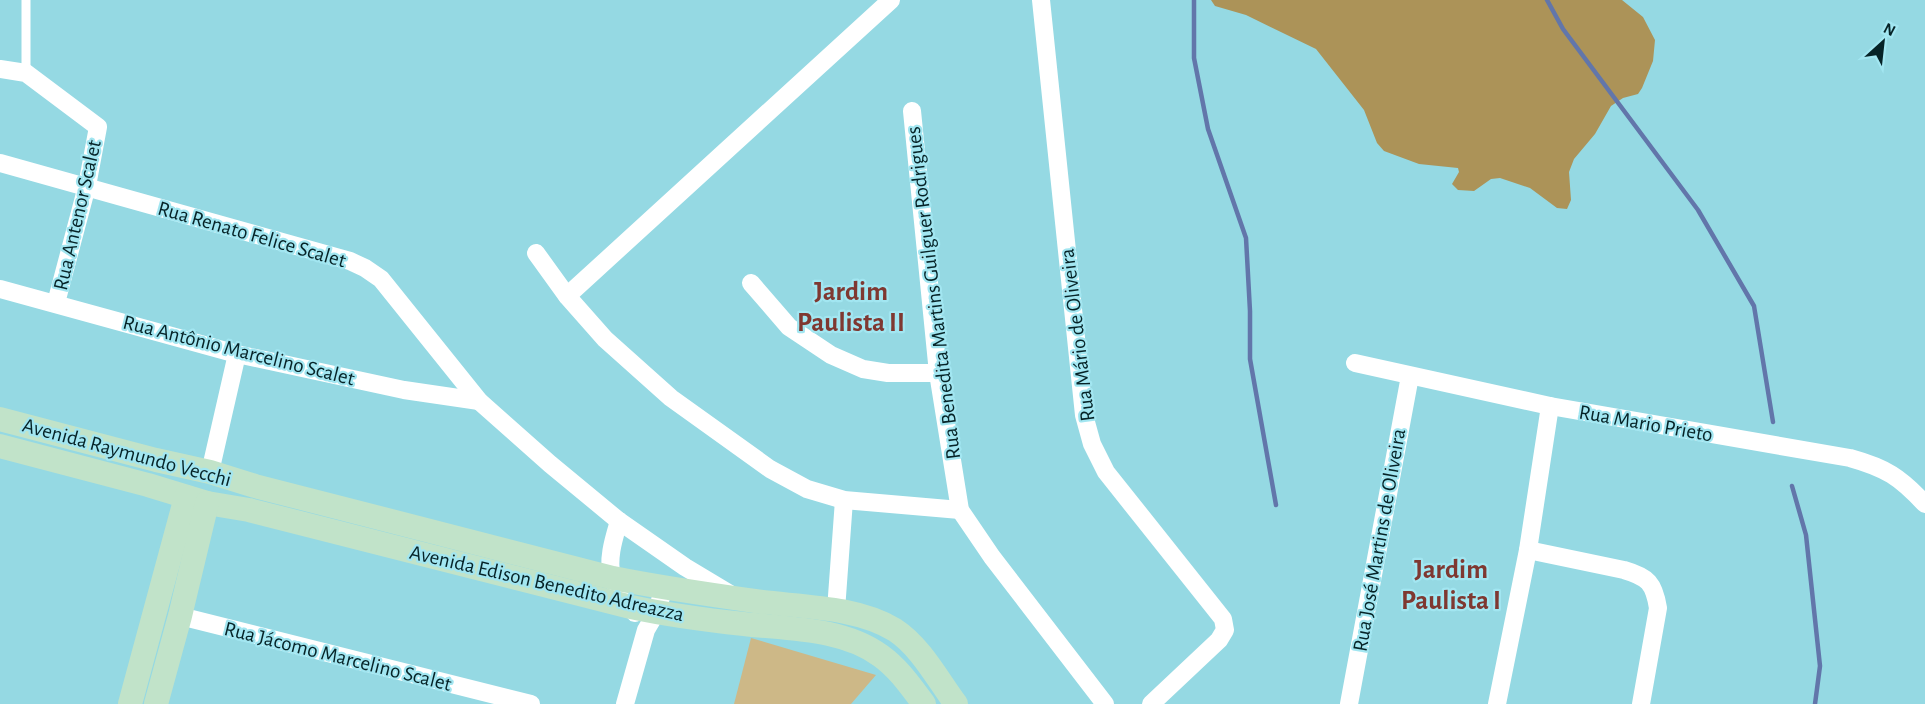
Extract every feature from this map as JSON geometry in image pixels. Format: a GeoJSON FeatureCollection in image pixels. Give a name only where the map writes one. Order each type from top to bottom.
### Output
{"type":"FeatureCollection","features":[{"type":"Feature","properties":{"kind":"street"},"geometry":{"type":"LineString","coordinates":[[567,296],[891,0]]}},
{"type":"Feature","properties":{"kind":"street","name":"Rua Mário de Oliveira"},"geometry":{"type":"LineString","coordinates":[[1041,0],[1084,415],[1092,444],[1106,472],[1223,619],[1225,630],[1219,640],[1151,704]]}},
{"type":"Feature","properties":{"kind":"street"},"geometry":{"type":"LineString","coordinates":[[0,69],[26,73]]}},
{"type":"Feature","properties":{"kind":"street","name":"Rua Antenor Scalet"},"geometry":{"type":"LineString","coordinates":[[26,73],[98,127],[87,186],[57,303]]}},
{"type":"Feature","properties":{"kind":"street","name":"Rua Benedita Martins Guilguer Rodrigues"},"geometry":{"type":"LineString","coordinates":[[912,111],[938,373],[960,510]]}},
{"type":"Feature","properties":{"kind":"street","name":"Rua Renato Felice Scalet"},"geometry":{"type":"LineString","coordinates":[[0,163],[350,261],[365,268],[381,279],[479,401],[550,465],[619,521],[736,598]]}},
{"type":"Feature","properties":{"kind":"street"},"geometry":{"type":"LineString","coordinates":[[536,253],[567,296],[605,339],[671,398],[770,469],[807,489],[844,500],[960,510],[992,557],[1105,704]]}},
{"type":"Feature","properties":{"kind":"street"},"geometry":{"type":"LineString","coordinates":[[751,284],[789,327],[831,355],[863,369],[888,374],[938,373]]}},
{"type":"Feature","properties":{"kind":"street","name":"Rua Antônio Marcelino Scalet"},"geometry":{"type":"LineString","coordinates":[[0,290],[57,303],[237,354],[404,390],[479,401]]}},
{"type":"Feature","properties":{"kind":"street"},"geometry":{"type":"LineString","coordinates":[[210,472],[237,354]]}},
{"type":"Feature","properties":{"kind":"street","name":"Rua Mario Prieto"},"geometry":{"type":"LineString","coordinates":[[1355,363],[1550,406],[1850,458],[1876,465],[1899,477],[1925,504]]}},
{"type":"Feature","properties":{"kind":"street","name":"Rua José Martins de Oliveira"},"geometry":{"type":"LineString","coordinates":[[1349,704],[1410,376]]}},
{"type":"Feature","properties":{"kind":"street"},"geometry":{"type":"LineString","coordinates":[[1497,704],[1528,550],[1550,406]]}},
{"type":"Feature","properties":{"kind":"street","name":"Avenida Raymundo Vecchi"},"geometry":{"type":"LineString","coordinates":[[0,419],[210,472],[255,486]]}},
{"type":"Feature","properties":{"kind":"street","name":"Avenida Raymundo Vecchi"},"geometry":{"type":"LineString","coordinates":[[0,446],[197,500]]}},
{"type":"Feature","properties":{"kind":"street"},"geometry":{"type":"LineString","coordinates":[[148,485],[156,460]]}},
{"type":"Feature","properties":{"kind":"street"},"geometry":{"type":"LineString","coordinates":[[249,510],[255,486]]}},
{"type":"Feature","properties":{"kind":"street","name":"Avenida Edison Benedito Adreazza"},"geometry":{"type":"LineString","coordinates":[[255,486],[613,578],[664,588],[836,610],[875,620],[896,631],[915,647],[956,704]]}},
{"type":"Feature","properties":{"kind":"street"},"geometry":{"type":"LineString","coordinates":[[156,704],[180,616],[197,500]]}},
{"type":"Feature","properties":{"kind":"street"},"geometry":{"type":"LineString","coordinates":[[130,704],[197,500]]}},
{"type":"Feature","properties":{"kind":"street","name":"Avenida Edison Benedito Adreazza"},"geometry":{"type":"LineString","coordinates":[[197,500],[249,510],[631,607],[651,621],[816,632],[851,640],[880,655],[902,675],[924,704]]}},
{"type":"Feature","properties":{"kind":"street"},"geometry":{"type":"LineString","coordinates":[[836,610],[844,500]]}},
{"type":"Feature","properties":{"kind":"street"},"geometry":{"type":"LineString","coordinates":[[619,521],[613,540],[611,561],[613,578],[631,607]]}},
{"type":"Feature","properties":{"kind":"street"},"geometry":{"type":"LineString","coordinates":[[1528,550],[1624,570],[1639,575],[1649,582],[1656,592],[1658,608],[1641,704]]}},
{"type":"Feature","properties":{"kind":"street"},"geometry":{"type":"LineString","coordinates":[[625,704],[651,621],[664,588]]}},
{"type":"Feature","properties":{"kind":"street","name":"Rua Jácomo Marcelino Scalet"},"geometry":{"type":"LineString","coordinates":[[180,616],[531,704]]}},
{"type":"Feature","properties":{"kind":"lane"},"geometry":{"type":"LineString","coordinates":[[26,0],[26,73]]}},
{"type":"Feature","properties":{"kind":"shaded area"},"geometry":{"type":"Polygon","coordinates":[[[1211,0],[1622,0],[1643,17],[1655,40],[1653,61],[1638,94],[1623,98],[1611,106],[1595,134],[1574,159],[1569,172],[1571,200],[1567,209],[1557,208],[1530,188],[1500,178],[1491,179],[1474,191],[1458,190],[1452,184],[1459,172],[1458,168],[1419,164],[1384,151],[1377,143],[1364,110],[1316,49],[1246,15],[1215,6],[1211,0]]]}},
{"type":"Feature","properties":{"kind":"shaded area"},"geometry":{"type":"Polygon","coordinates":[[[751,638],[876,675],[851,704],[734,704],[751,638]]]}},
{"type":"Feature","properties":{"kind":"waterway"},"geometry":{"type":"LineString","coordinates":[[1194,0],[1194,58],[1208,129],[1246,238],[1250,359],[1276,505]]}},
{"type":"Feature","properties":{"kind":"waterway"},"geometry":{"type":"LineString","coordinates":[[1547,0],[1563,29],[1698,210],[1754,306],[1773,422]]}},
{"type":"Feature","properties":{"kind":"waterway"},"geometry":{"type":"LineString","coordinates":[[1792,486],[1806,535],[1820,666],[1815,704]]}},
{"type":"Feature","properties":{"kind":"district","name":"Jardim Paulista II"},"geometry":{"type":"Point","coordinates":[851,306]}},
{"type":"Feature","properties":{"kind":"district","name":"Jardim Paulista I"},"geometry":{"type":"Point","coordinates":[1451,584]}}]}
